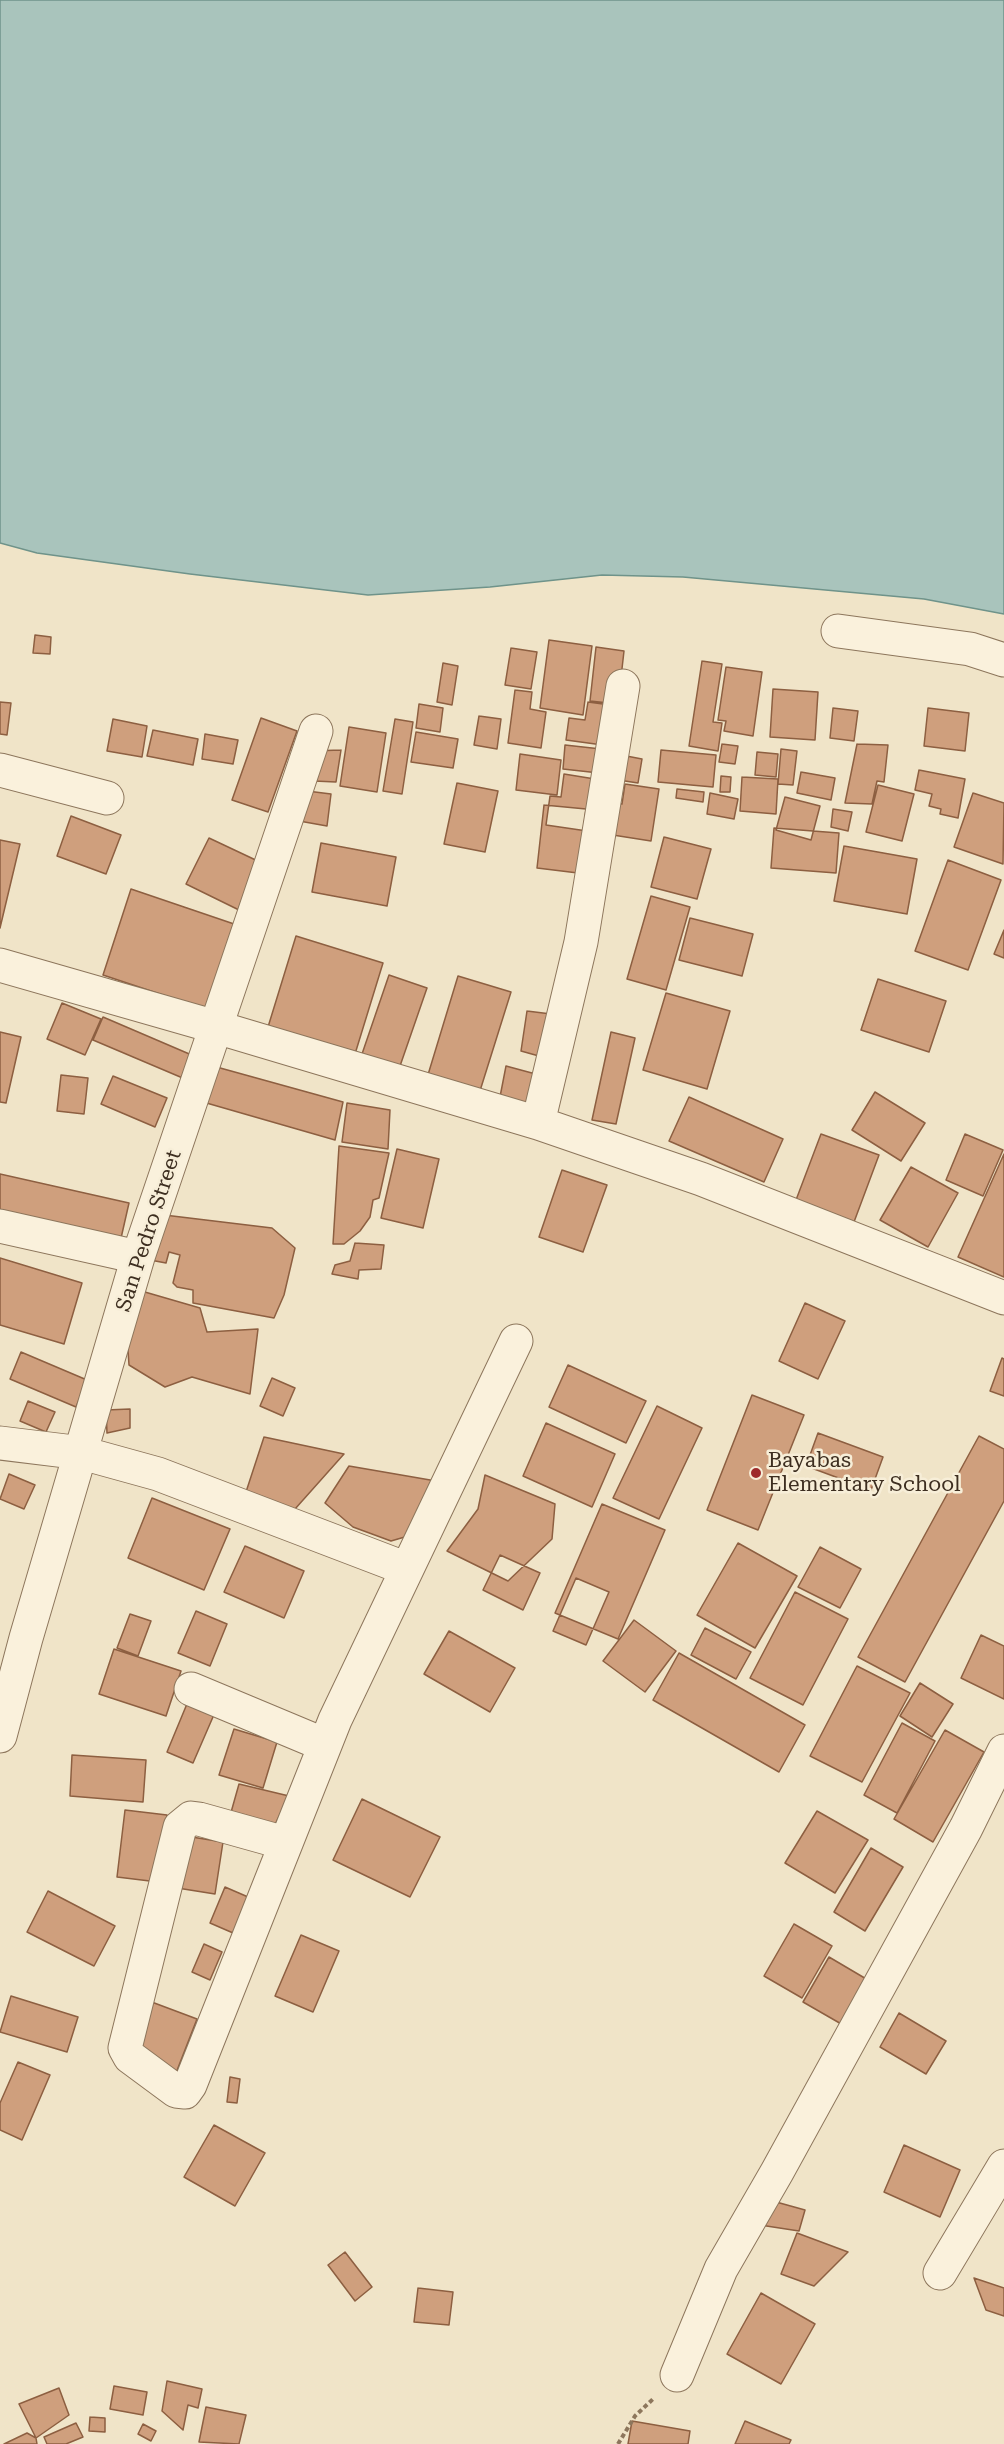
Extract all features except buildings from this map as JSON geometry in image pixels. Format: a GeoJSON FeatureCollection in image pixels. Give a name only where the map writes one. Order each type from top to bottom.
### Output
{"type":"FeatureCollection","features":[{"type":"Feature","properties":{"kind":"street"},"geometry":{"type":"LineString","coordinates":[[838,631],[970,649],[1004,660]]}},
{"type":"Feature","properties":{"kind":"street"},"geometry":{"type":"LineString","coordinates":[[538,1123],[581,942],[623,686]]}},
{"type":"Feature","properties":{"kind":"street","name":"San Pedro Street"},"geometry":{"type":"LineString","coordinates":[[0,1736],[26,1638],[138,1257],[316,731]]}},
{"type":"Feature","properties":{"kind":"street"},"geometry":{"type":"LineString","coordinates":[[0,770],[107,798]]}},
{"type":"Feature","properties":{"kind":"street"},"geometry":{"type":"LineString","coordinates":[[0,965],[216,1026],[538,1123],[701,1179],[1004,1298]]}},
{"type":"Feature","properties":{"kind":"street"},"geometry":{"type":"LineString","coordinates":[[0,1226],[138,1257]]}},
{"type":"Feature","properties":{"kind":"street"},"geometry":{"type":"LineString","coordinates":[[285,1843],[199,1819],[191,1818],[180,1827],[125,2048],[130,2057],[176,2091],[185,2092],[190,2085],[325,1745],[516,1341]]}},
{"type":"Feature","properties":{"kind":"street"},"geometry":{"type":"LineString","coordinates":[[0,1443],[82,1453],[158,1474],[407,1569]]}},
{"type":"Feature","properties":{"kind":"street"},"geometry":{"type":"LineString","coordinates":[[191,1689],[325,1745]]}},
{"type":"Feature","properties":{"kind":"street"},"geometry":{"type":"LineString","coordinates":[[677,2375],[721,2269],[783,2162],[955,1849],[1004,1751]]}},
{"type":"Feature","properties":{"kind":"street"},"geometry":{"type":"LineString","coordinates":[[940,2273],[1004,2166]]}},
{"type":"Feature","properties":{"kind":"path"},"geometry":{"type":"LineString","coordinates":[[618,2444],[635,2416],[677,2375]]}},
{"type":"Feature","properties":{"kind":"water"},"geometry":{"type":"Polygon","coordinates":[[[0,0],[1004,0],[1004,614],[924,599],[683,577],[602,575],[490,587],[368,595],[37,553],[0,543],[0,0]]]}},
{"type":"Feature","properties":{"kind":"place","name":"Bayabas Elementary School"},"geometry":{"type":"Point","coordinates":[756,1473]}}]}
